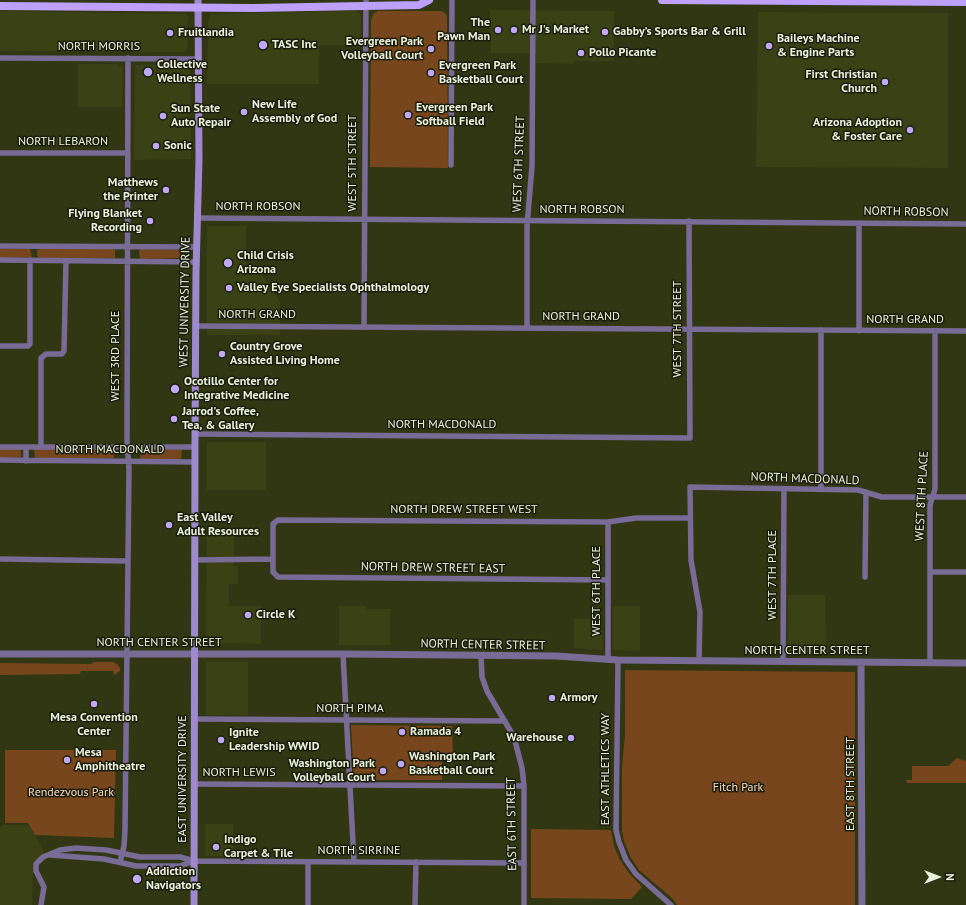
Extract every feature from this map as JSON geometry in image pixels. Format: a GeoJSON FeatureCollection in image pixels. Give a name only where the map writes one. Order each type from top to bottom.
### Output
{"type":"FeatureCollection","features":[{"type":"Feature","properties":{"kind":"main road"},"geometry":{"type":"LineString","coordinates":[[0,6],[65,3],[198,4],[253,8],[366,3],[420,6],[429,0]]}},
{"type":"Feature","properties":{"kind":"main road"},"geometry":{"type":"LineString","coordinates":[[662,0],[866,0],[966,2]]}},
{"type":"Feature","properties":{"kind":"main road","name":"WEST UNIVERSITY DRIVE"},"geometry":{"type":"LineString","coordinates":[[194,653],[196,262],[198,218],[199,59],[198,4]]}},
{"type":"Feature","properties":{"kind":"main road","name":"EAST UNIVERSITY DRIVE"},"geometry":{"type":"LineString","coordinates":[[194,653],[194,905]]}},
{"type":"Feature","properties":{"kind":"street"},"geometry":{"type":"LineString","coordinates":[[451,165],[452,0]]}},
{"type":"Feature","properties":{"kind":"street","name":"WEST 6TH STREET"},"geometry":{"type":"LineString","coordinates":[[527,328],[528,220],[532,166],[533,0]]}},
{"type":"Feature","properties":{"kind":"street","name":"WEST 5TH STREET"},"geometry":{"type":"LineString","coordinates":[[364,327],[366,3]]}},
{"type":"Feature","properties":{"kind":"street","name":"NORTH MORRIS"},"geometry":{"type":"LineString","coordinates":[[0,58],[199,59]]}},
{"type":"Feature","properties":{"kind":"street","name":"WEST 3RD PLACE"},"geometry":{"type":"LineString","coordinates":[[120,862],[125,830],[128,561],[128,58]]}},
{"type":"Feature","properties":{"kind":"street","name":"NORTH LEBARON"},"geometry":{"type":"LineString","coordinates":[[0,153],[127,153]]}},
{"type":"Feature","properties":{"kind":"street","name":"NORTH ROBSON"},"geometry":{"type":"LineString","coordinates":[[198,218],[966,224]]}},
{"type":"Feature","properties":{"kind":"street","name":"WEST 7TH STREET"},"geometry":{"type":"LineString","coordinates":[[689,221],[690,438]]}},
{"type":"Feature","properties":{"kind":"street"},"geometry":{"type":"LineString","coordinates":[[859,223],[859,331]]}},
{"type":"Feature","properties":{"kind":"street"},"geometry":{"type":"LineString","coordinates":[[0,246],[197,247]]}},
{"type":"Feature","properties":{"kind":"street"},"geometry":{"type":"LineString","coordinates":[[0,260],[196,262]]}},
{"type":"Feature","properties":{"kind":"street"},"geometry":{"type":"LineString","coordinates":[[0,346],[30,346],[30,260]]}},
{"type":"Feature","properties":{"kind":"street"},"geometry":{"type":"LineString","coordinates":[[41,447],[41,358],[46,354],[62,354],[64,351],[66,261]]}},
{"type":"Feature","properties":{"kind":"street","name":"NORTH GRAND"},"geometry":{"type":"LineString","coordinates":[[196,326],[966,331]]}},
{"type":"Feature","properties":{"kind":"street"},"geometry":{"type":"LineString","coordinates":[[820,489],[821,330]]}},
{"type":"Feature","properties":{"kind":"street","name":"WEST 8TH PLACE"},"geometry":{"type":"LineString","coordinates":[[930,663],[930,505],[935,489],[935,331]]}},
{"type":"Feature","properties":{"kind":"street","name":"NORTH MACDONALD"},"geometry":{"type":"LineString","coordinates":[[195,434],[690,438]]}},
{"type":"Feature","properties":{"kind":"street","name":"NORTH MACDONALD"},"geometry":{"type":"LineString","coordinates":[[0,447],[195,447]]}},
{"type":"Feature","properties":{"kind":"street"},"geometry":{"type":"LineString","coordinates":[[26,447],[26,461]]}},
{"type":"Feature","properties":{"kind":"street","name":"NORTH MACDONALD"},"geometry":{"type":"LineString","coordinates":[[0,460],[195,462]]}},
{"type":"Feature","properties":{"kind":"street","name":"NORTH MACDONALD"},"geometry":{"type":"LineString","coordinates":[[690,518],[690,487],[858,490],[882,497],[966,497]]}},
{"type":"Feature","properties":{"kind":"street","name":"WEST 7TH PLACE"},"geometry":{"type":"LineString","coordinates":[[784,488],[784,662]]}},
{"type":"Feature","properties":{"kind":"street"},"geometry":{"type":"LineString","coordinates":[[865,577],[866,492]]}},
{"type":"Feature","properties":{"kind":"street","name":"NORTH DREW STREET WEST"},"geometry":{"type":"LineString","coordinates":[[273,559],[273,524],[278,520],[608,522],[636,518],[690,518]]}},
{"type":"Feature","properties":{"kind":"street"},"geometry":{"type":"LineString","coordinates":[[690,518],[691,560],[700,612],[699,661]]}},
{"type":"Feature","properties":{"kind":"street","name":"WEST 6TH PLACE"},"geometry":{"type":"LineString","coordinates":[[608,522],[608,660]]}},
{"type":"Feature","properties":{"kind":"street"},"geometry":{"type":"LineString","coordinates":[[0,559],[128,561]]}},
{"type":"Feature","properties":{"kind":"street"},"geometry":{"type":"LineString","coordinates":[[195,560],[273,559]]}},
{"type":"Feature","properties":{"kind":"street","name":"NORTH DREW STREET EAST"},"geometry":{"type":"LineString","coordinates":[[273,559],[273,572],[278,577],[608,580]]}},
{"type":"Feature","properties":{"kind":"street"},"geometry":{"type":"LineString","coordinates":[[930,572],[966,572]]}},
{"type":"Feature","properties":{"kind":"street","name":"NORTH CENTER STREET"},"geometry":{"type":"LineString","coordinates":[[0,654],[343,654],[556,656],[608,660],[966,663]]}},
{"type":"Feature","properties":{"kind":"street"},"geometry":{"type":"LineString","coordinates":[[343,654],[354,862]]}},
{"type":"Feature","properties":{"kind":"street","name":"EAST 6TH STREET"},"geometry":{"type":"LineString","coordinates":[[482,656],[482,677],[487,691],[514,737],[519,753],[524,786],[524,905]]}},
{"type":"Feature","properties":{"kind":"street","name":"EAST ATHLETICS WAY"},"geometry":{"type":"LineString","coordinates":[[618,660],[616,830],[626,860],[636,874],[671,905]]}},
{"type":"Feature","properties":{"kind":"street","name":"EAST 8TH STREET"},"geometry":{"type":"LineString","coordinates":[[861,662],[862,905]]}},
{"type":"Feature","properties":{"kind":"street","name":"NORTH PIMA"},"geometry":{"type":"LineString","coordinates":[[194,719],[505,721]]}},
{"type":"Feature","properties":{"kind":"street","name":"NORTH LEWIS"},"geometry":{"type":"LineString","coordinates":[[194,784],[524,786]]}},
{"type":"Feature","properties":{"kind":"street"},"geometry":{"type":"LineString","coordinates":[[42,905],[44,886],[36,867],[40,859],[60,850],[76,848],[106,850],[140,857],[180,856],[194,861]]}},
{"type":"Feature","properties":{"kind":"street"},"geometry":{"type":"LineString","coordinates":[[48,855],[97,858],[136,866],[180,866],[194,861]]}},
{"type":"Feature","properties":{"kind":"street","name":"NORTH SIRRINE"},"geometry":{"type":"LineString","coordinates":[[194,861],[524,863]]}},
{"type":"Feature","properties":{"kind":"street"},"geometry":{"type":"LineString","coordinates":[[308,862],[308,905]]}},
{"type":"Feature","properties":{"kind":"street"},"geometry":{"type":"LineString","coordinates":[[415,905],[416,862]]}},
{"type":"Feature","properties":{"kind":"shaded area"},"geometry":{"type":"Polygon","coordinates":[[[490,10],[614,11],[614,61],[574,61],[574,64],[536,63],[536,53],[491,53],[490,10]]]}},
{"type":"Feature","properties":{"kind":"shaded area"},"geometry":{"type":"Polygon","coordinates":[[[0,11],[186,14],[189,17],[187,28],[188,46],[184,52],[0,51],[0,11]]]}},
{"type":"Feature","properties":{"kind":"shaded area"},"geometry":{"type":"Polygon","coordinates":[[[356,11],[361,17],[361,45],[319,45],[319,84],[207,84],[208,22],[209,17],[212,14],[356,11]]]}},
{"type":"Feature","properties":{"kind":"shaded area"},"geometry":{"type":"Polygon","coordinates":[[[758,12],[948,13],[948,168],[756,167],[758,12]]]}},
{"type":"Feature","properties":{"kind":"shaded area"},"geometry":{"type":"Polygon","coordinates":[[[78,64],[117,64],[121,66],[123,68],[122,107],[78,107],[78,64]]]}},
{"type":"Feature","properties":{"kind":"shaded area"},"geometry":{"type":"Polygon","coordinates":[[[185,65],[190,70],[191,159],[134,160],[135,66],[185,65]]]}},
{"type":"Feature","properties":{"kind":"shaded area"},"geometry":{"type":"Polygon","coordinates":[[[207,226],[246,226],[246,268],[262,268],[262,274],[280,302],[280,335],[207,335],[207,226]]]}},
{"type":"Feature","properties":{"kind":"shaded area"},"geometry":{"type":"Polygon","coordinates":[[[207,442],[266,442],[266,490],[207,490],[207,442]]]}},
{"type":"Feature","properties":{"kind":"shaded area"},"geometry":{"type":"Polygon","coordinates":[[[207,532],[234,532],[234,566],[238,566],[238,584],[229,584],[229,606],[261,606],[261,644],[206,643],[207,532]]]}},
{"type":"Feature","properties":{"kind":"shaded area"},"geometry":{"type":"Polygon","coordinates":[[[788,595],[825,595],[826,655],[791,654],[788,651],[788,595]]]}},
{"type":"Feature","properties":{"kind":"shaded area"},"geometry":{"type":"Polygon","coordinates":[[[339,606],[366,606],[366,609],[390,609],[390,645],[339,645],[339,606]]]}},
{"type":"Feature","properties":{"kind":"shaded area"},"geometry":{"type":"Polygon","coordinates":[[[613,606],[640,606],[640,651],[613,650],[613,606]]]}},
{"type":"Feature","properties":{"kind":"shaded area"},"geometry":{"type":"Polygon","coordinates":[[[574,619],[602,619],[603,650],[574,648],[574,619]]]}},
{"type":"Feature","properties":{"kind":"shaded area"},"geometry":{"type":"Polygon","coordinates":[[[206,662],[248,662],[248,715],[206,715],[206,662]]]}},
{"type":"Feature","properties":{"kind":"shaded area"},"geometry":{"type":"Polygon","coordinates":[[[205,824],[233,824],[233,856],[205,856],[205,824]]]}},
{"type":"Feature","properties":{"kind":"shaded area"},"geometry":{"type":"Polygon","coordinates":[[[3,825],[29,825],[44,851],[33,871],[32,905],[0,905],[0,827],[3,825]]]}},
{"type":"Feature","properties":{"kind":"green space"},"geometry":{"type":"Polygon","coordinates":[[[378,11],[441,11],[447,16],[448,168],[370,167],[371,21],[373,14],[378,11]]]}},
{"type":"Feature","properties":{"kind":"green space"},"geometry":{"type":"Polygon","coordinates":[[[0,249],[30,249],[32,257],[0,258],[0,249]]]}},
{"type":"Feature","properties":{"kind":"green space"},"geometry":{"type":"Polygon","coordinates":[[[39,249],[112,249],[115,250],[115,258],[39,258],[37,256],[37,251],[39,249]]]}},
{"type":"Feature","properties":{"kind":"green space"},"geometry":{"type":"Polygon","coordinates":[[[141,249],[182,250],[182,258],[140,259],[139,251],[141,249]]]}},
{"type":"Feature","properties":{"kind":"green space"},"geometry":{"type":"Polygon","coordinates":[[[0,449],[19,449],[21,450],[21,457],[0,458],[0,449]]]}},
{"type":"Feature","properties":{"kind":"green space"},"geometry":{"type":"Polygon","coordinates":[[[114,449],[114,458],[35,458],[34,450],[114,449]]]}},
{"type":"Feature","properties":{"kind":"green space"},"geometry":{"type":"Polygon","coordinates":[[[141,450],[182,450],[181,459],[140,459],[141,450]]]}},
{"type":"Feature","properties":{"kind":"green space"},"geometry":{"type":"Polygon","coordinates":[[[94,662],[113,662],[117,664],[120,671],[114,675],[113,671],[81,671],[80,674],[0,675],[0,663],[91,664],[94,662]]]}},
{"type":"Feature","properties":{"kind":"green space","name":"Fitch Park"},"geometry":{"type":"Polygon","coordinates":[[[625,670],[855,672],[855,905],[677,905],[673,899],[639,870],[631,858],[624,841],[622,830],[622,768],[625,735],[625,670]]]}},
{"type":"Feature","properties":{"kind":"green space"},"geometry":{"type":"Polygon","coordinates":[[[351,725],[452,726],[453,755],[442,755],[442,780],[354,780],[351,725]]]}},
{"type":"Feature","properties":{"kind":"green space","name":"Rendezvous Park"},"geometry":{"type":"Polygon","coordinates":[[[5,750],[116,750],[114,838],[35,835],[28,823],[5,823],[5,750]]]}},
{"type":"Feature","properties":{"kind":"green space"},"geometry":{"type":"Polygon","coordinates":[[[957,758],[966,761],[966,783],[907,783],[906,780],[912,780],[912,766],[948,766],[957,758]]]}},
{"type":"Feature","properties":{"kind":"green space"},"geometry":{"type":"Polygon","coordinates":[[[531,829],[611,830],[614,846],[619,858],[628,872],[642,887],[631,899],[531,898],[531,829]]]}},
{"type":"Feature","properties":{"kind":"place","name":"The Pawn Man"},"geometry":{"type":"Point","coordinates":[498,30]}},
{"type":"Feature","properties":{"kind":"place","name":"Mr J's Market"},"geometry":{"type":"Point","coordinates":[514,30]}},
{"type":"Feature","properties":{"kind":"place","name":"Gabby’s Sports Bar & Grill"},"geometry":{"type":"Point","coordinates":[605,32]}},
{"type":"Feature","properties":{"kind":"place","name":"Fruitlandia"},"geometry":{"type":"Point","coordinates":[170,33]}},
{"type":"Feature","properties":{"kind":"place","name":"TASC Inc"},"geometry":{"type":"Point","coordinates":[263,45]}},
{"type":"Feature","properties":{"kind":"place","name":"Baileys Machine & Engine Parts"},"geometry":{"type":"Point","coordinates":[769,46]}},
{"type":"Feature","properties":{"kind":"place","name":"Evergreen Park Volleyball Court"},"geometry":{"type":"Point","coordinates":[431,49]}},
{"type":"Feature","properties":{"kind":"place","name":"Pollo Picante"},"geometry":{"type":"Point","coordinates":[581,53]}},
{"type":"Feature","properties":{"kind":"place","name":"Collective Wellness"},"geometry":{"type":"Point","coordinates":[148,72]}},
{"type":"Feature","properties":{"kind":"place","name":"Evergreen Park Basketball Court"},"geometry":{"type":"Point","coordinates":[431,73]}},
{"type":"Feature","properties":{"kind":"place","name":"First Christian Church"},"geometry":{"type":"Point","coordinates":[885,82]}},
{"type":"Feature","properties":{"kind":"place","name":"New Life Assembly of God"},"geometry":{"type":"Point","coordinates":[244,112]}},
{"type":"Feature","properties":{"kind":"place","name":"Evergreen Park Softball Field"},"geometry":{"type":"Point","coordinates":[408,115]}},
{"type":"Feature","properties":{"kind":"place","name":"Sun State Auto Repair"},"geometry":{"type":"Point","coordinates":[163,116]}},
{"type":"Feature","properties":{"kind":"place","name":"Arizona Adoption & Foster Care"},"geometry":{"type":"Point","coordinates":[910,130]}},
{"type":"Feature","properties":{"kind":"place","name":"Sonic"},"geometry":{"type":"Point","coordinates":[156,146]}},
{"type":"Feature","properties":{"kind":"place","name":"Matthews the Printer"},"geometry":{"type":"Point","coordinates":[166,190]}},
{"type":"Feature","properties":{"kind":"place","name":"Flying Blanket Recording"},"geometry":{"type":"Point","coordinates":[150,221]}},
{"type":"Feature","properties":{"kind":"place","name":"Child Crisis Arizona"},"geometry":{"type":"Point","coordinates":[228,263]}},
{"type":"Feature","properties":{"kind":"place","name":"Valley Eye Specialists Ophthalmology"},"geometry":{"type":"Point","coordinates":[229,288]}},
{"type":"Feature","properties":{"kind":"place","name":"Country Grove Assisted Living Home"},"geometry":{"type":"Point","coordinates":[222,354]}},
{"type":"Feature","properties":{"kind":"place","name":"Ocotillo Center for Integrative Medicine"},"geometry":{"type":"Point","coordinates":[175,389]}},
{"type":"Feature","properties":{"kind":"place","name":"Jarrod's Coffee, Tea, & Gallery"},"geometry":{"type":"Point","coordinates":[174,419]}},
{"type":"Feature","properties":{"kind":"place","name":"East Valley Adult Resources"},"geometry":{"type":"Point","coordinates":[169,525]}},
{"type":"Feature","properties":{"kind":"place","name":"Circle K"},"geometry":{"type":"Point","coordinates":[248,615]}},
{"type":"Feature","properties":{"kind":"place","name":"Armory"},"geometry":{"type":"Point","coordinates":[552,698]}},
{"type":"Feature","properties":{"kind":"place","name":"Mesa Convention Center"},"geometry":{"type":"Point","coordinates":[94,704]}},
{"type":"Feature","properties":{"kind":"place","name":"Ramada 4"},"geometry":{"type":"Point","coordinates":[402,732]}},
{"type":"Feature","properties":{"kind":"place","name":"Warehouse"},"geometry":{"type":"Point","coordinates":[571,738]}},
{"type":"Feature","properties":{"kind":"place","name":"Ignite Leadership WWID"},"geometry":{"type":"Point","coordinates":[221,740]}},
{"type":"Feature","properties":{"kind":"place","name":"Mesa Amphitheatre"},"geometry":{"type":"Point","coordinates":[67,760]}},
{"type":"Feature","properties":{"kind":"place","name":"Washington Park Basketball Court"},"geometry":{"type":"Point","coordinates":[401,764]}},
{"type":"Feature","properties":{"kind":"place","name":"Washington Park Volleyball Court"},"geometry":{"type":"Point","coordinates":[383,771]}},
{"type":"Feature","properties":{"kind":"place","name":"Indigo Carpet & Tile"},"geometry":{"type":"Point","coordinates":[216,847]}},
{"type":"Feature","properties":{"kind":"place","name":"Addiction Navigators"},"geometry":{"type":"Point","coordinates":[137,879]}}]}
